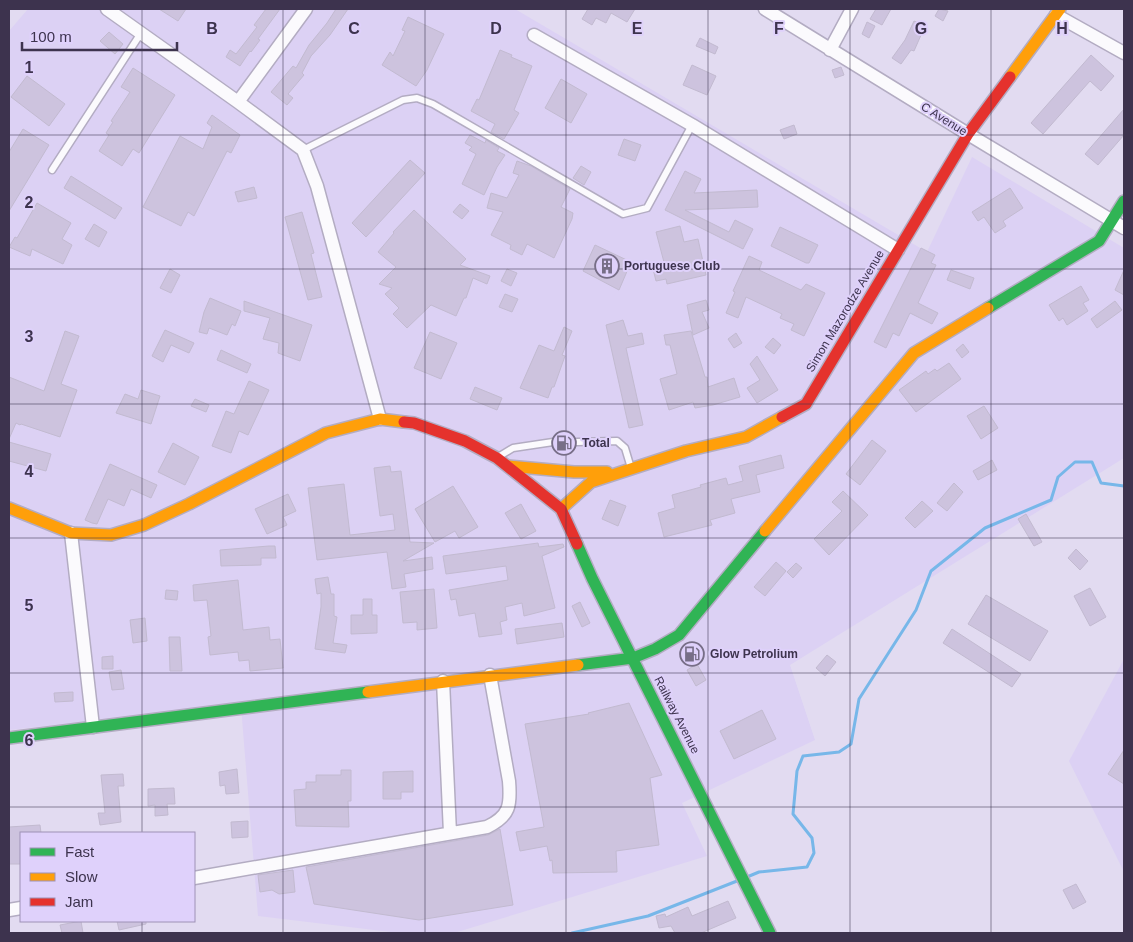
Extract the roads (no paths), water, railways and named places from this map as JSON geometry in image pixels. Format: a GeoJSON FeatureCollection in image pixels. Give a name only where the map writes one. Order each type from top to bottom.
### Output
{"type":"FeatureCollection","features":[{"type":"Feature","properties":{"kind":"street"},"geometry":{"type":"LineString","coordinates":[[107,9],[303,150],[318,186],[380,419]]}},
{"type":"Feature","properties":{"kind":"street"},"geometry":{"type":"LineString","coordinates":[[238,102],[306,9]]}},
{"type":"Feature","properties":{"kind":"street","name":"C Avenue"},"geometry":{"type":"LineString","coordinates":[[765,9],[1124,228]]}},
{"type":"Feature","properties":{"kind":"street"},"geometry":{"type":"LineString","coordinates":[[830,50],[852,9]]}},
{"type":"Feature","properties":{"kind":"street"},"geometry":{"type":"LineString","coordinates":[[1058,12],[1124,53]]}},
{"type":"Feature","properties":{"kind":"street","name":"Simon Mazorodze Avenue"},"geometry":{"type":"LineString","coordinates":[[561,509],[591,482],[686,451],[746,438],[806,404],[968,134],[1058,12]]}},
{"type":"Feature","properties":{"kind":"street"},"geometry":{"type":"LineString","coordinates":[[534,35],[692,125],[898,250]]}},
{"type":"Feature","properties":{"kind":"street"},"geometry":{"type":"LineString","coordinates":[[9,738],[633,658],[655,649],[680,634],[914,353],[1098,241],[1124,201]]}},
{"type":"Feature","properties":{"kind":"street"},"geometry":{"type":"LineString","coordinates":[[9,508],[71,533],[111,535],[144,525],[189,504],[326,433],[380,419],[414,423],[465,441],[497,458],[561,509]]}},
{"type":"Feature","properties":{"kind":"street"},"geometry":{"type":"LineString","coordinates":[[508,466],[574,472],[618,473]]}},
{"type":"Feature","properties":{"kind":"street","name":"Railway Avenue"},"geometry":{"type":"LineString","coordinates":[[561,509],[592,578],[752,896],[766,932]]}},
{"type":"Feature","properties":{"kind":"street"},"geometry":{"type":"LineString","coordinates":[[71,533],[93,727]]}},
{"type":"Feature","properties":{"kind":"street"},"geometry":{"type":"LineString","coordinates":[[195,878],[487,827],[498,822],[506,814],[510,796],[490,675]]}},
{"type":"Feature","properties":{"kind":"street"},"geometry":{"type":"LineString","coordinates":[[443,681],[450,833]]}},
{"type":"Feature","properties":{"kind":"lane"},"geometry":{"type":"LineString","coordinates":[[52,170],[141,33]]}},
{"type":"Feature","properties":{"kind":"lane"},"geometry":{"type":"LineString","coordinates":[[303,150],[403,100],[417,98],[433,104],[622,214],[647,208],[692,125]]}},
{"type":"Feature","properties":{"kind":"lane"},"geometry":{"type":"LineString","coordinates":[[577,442],[618,441],[625,448],[632,469]]}},
{"type":"Feature","properties":{"kind":"lane"},"geometry":{"type":"LineString","coordinates":[[497,458],[513,448],[553,442]]}},
{"type":"Feature","properties":{"kind":"waterway"},"geometry":{"type":"LineString","coordinates":[[747,877],[759,872],[807,867],[814,853],[812,838],[793,814],[797,771],[803,756],[839,752],[851,744],[859,699],[916,610],[931,571],[985,528],[1051,500],[1058,477],[1075,462],[1092,462],[1101,483],[1124,486]]}},
{"type":"Feature","properties":{"kind":"waterway"},"geometry":{"type":"LineString","coordinates":[[572,933],[648,916],[737,881]]}},
{"type":"Feature","properties":{"kind":"place","name":"Portuguese Club"},"geometry":{"type":"Point","coordinates":[607,266]}},
{"type":"Feature","properties":{"kind":"place","name":"Total"},"geometry":{"type":"Point","coordinates":[564,443]}},
{"type":"Feature","properties":{"kind":"place","name":"Glow Petrolium"},"geometry":{"type":"Point","coordinates":[692,654]}}]}
